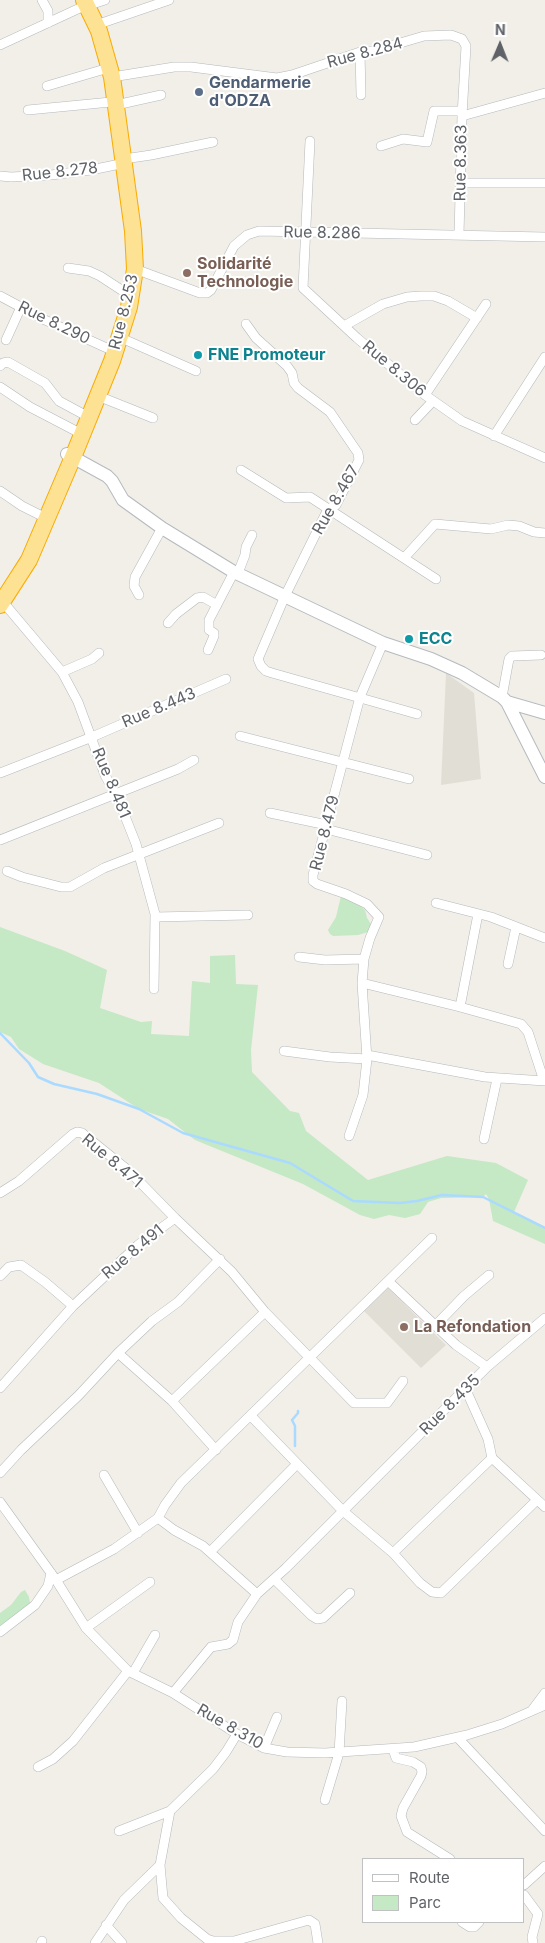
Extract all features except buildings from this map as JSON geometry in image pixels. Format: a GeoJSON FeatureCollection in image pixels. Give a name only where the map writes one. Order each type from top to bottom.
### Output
{"type":"FeatureCollection","features":[{"type":"Feature","properties":{"kind":"highway","name":"Rue 8.253"},"geometry":{"type":"LineString","coordinates":[[1,601],[98,396],[129,307],[135,269],[133,231],[108,73],[96,25],[82,3]]}},
{"type":"Feature","properties":{"kind":"highway","name":"Rue 8.253"},"geometry":{"type":"LineString","coordinates":[[82,3],[108,73]]}},
{"type":"Feature","properties":{"kind":"highway","name":"Rue 8.253"},"geometry":{"type":"LineString","coordinates":[[1,601],[29,560],[70,455],[76,431],[109,349],[126,293],[128,244],[122,161]]}},
{"type":"Feature","properties":{"kind":"street"},"geometry":{"type":"LineString","coordinates":[[42,0],[48,11],[48,23]]}},
{"type":"Feature","properties":{"kind":"street"},"geometry":{"type":"LineString","coordinates":[[0,46],[48,23],[82,3],[104,0]]}},
{"type":"Feature","properties":{"kind":"street"},"geometry":{"type":"LineString","coordinates":[[96,25],[169,0]]}},
{"type":"Feature","properties":{"kind":"street","name":"Rue 8.284"},"geometry":{"type":"LineString","coordinates":[[47,86],[108,73],[174,67],[191,67],[278,78],[360,52],[373,51],[424,36],[456,36],[462,39],[466,46],[462,114]]}},
{"type":"Feature","properties":{"kind":"street"},"geometry":{"type":"LineString","coordinates":[[360,52],[361,95]]}},
{"type":"Feature","properties":{"kind":"street","name":"Rue 8.363"},"geometry":{"type":"LineString","coordinates":[[459,235],[462,114],[545,93]]}},
{"type":"Feature","properties":{"kind":"street"},"geometry":{"type":"LineString","coordinates":[[28,110],[114,104],[162,95]]}},
{"type":"Feature","properties":{"kind":"street"},"geometry":{"type":"LineString","coordinates":[[381,146],[403,139],[427,142],[434,112],[462,114]]}},
{"type":"Feature","properties":{"kind":"street","name":"Rue 8.306"},"geometry":{"type":"LineString","coordinates":[[310,141],[303,288],[344,326],[433,401],[462,421],[545,458]]}},
{"type":"Feature","properties":{"kind":"street","name":"Rue 8.278"},"geometry":{"type":"LineString","coordinates":[[0,176],[51,175],[91,170],[122,161],[213,142]]}},
{"type":"Feature","properties":{"kind":"street"},"geometry":{"type":"LineString","coordinates":[[460,182],[545,183]]}},
{"type":"Feature","properties":{"kind":"street","name":"Rue 8.286"},"geometry":{"type":"LineString","coordinates":[[135,269],[207,293],[212,290],[234,246],[247,235],[259,231],[545,237]]}},
{"type":"Feature","properties":{"kind":"street"},"geometry":{"type":"LineString","coordinates":[[68,268],[89,271],[126,293]]}},
{"type":"Feature","properties":{"kind":"street","name":"Rue 8.290"},"geometry":{"type":"LineString","coordinates":[[0,296],[45,320],[109,349]]}},
{"type":"Feature","properties":{"kind":"street"},"geometry":{"type":"LineString","coordinates":[[344,326],[383,304],[406,297],[421,296],[434,296],[448,301],[476,318]]}},
{"type":"Feature","properties":{"kind":"street"},"geometry":{"type":"LineString","coordinates":[[425,395],[486,304]]}},
{"type":"Feature","properties":{"kind":"street"},"geometry":{"type":"LineString","coordinates":[[6,340],[21,307]]}},
{"type":"Feature","properties":{"kind":"street","name":"Rue 8.467"},"geometry":{"type":"LineString","coordinates":[[246,324],[256,338],[288,366],[294,383],[298,388],[330,412],[358,453],[359,460],[336,505],[328,509],[258,659],[266,671],[360,697]]}},
{"type":"Feature","properties":{"kind":"street"},"geometry":{"type":"LineString","coordinates":[[119,336],[196,371]]}},
{"type":"Feature","properties":{"kind":"street"},"geometry":{"type":"LineString","coordinates":[[494,436],[545,357]]}},
{"type":"Feature","properties":{"kind":"street"},"geometry":{"type":"LineString","coordinates":[[0,366],[8,362],[45,383],[59,401],[83,414]]}},
{"type":"Feature","properties":{"kind":"street"},"geometry":{"type":"LineString","coordinates":[[0,387],[30,407],[76,431]]}},
{"type":"Feature","properties":{"kind":"street"},"geometry":{"type":"LineString","coordinates":[[98,396],[153,418]]}},
{"type":"Feature","properties":{"kind":"street"},"geometry":{"type":"LineString","coordinates":[[415,420],[433,401]]}},
{"type":"Feature","properties":{"kind":"street"},"geometry":{"type":"LineString","coordinates":[[70,455],[107,476],[123,500],[162,528],[236,573],[383,643],[431,659],[462,673],[504,699],[545,713]]}},
{"type":"Feature","properties":{"kind":"street"},"geometry":{"type":"LineString","coordinates":[[240,470],[286,498],[310,497],[405,557],[436,579]]}},
{"type":"Feature","properties":{"kind":"street"},"geometry":{"type":"LineString","coordinates":[[0,492],[42,516]]}},
{"type":"Feature","properties":{"kind":"street"},"geometry":{"type":"LineString","coordinates":[[405,557],[435,524],[491,529],[508,525],[545,533]]}},
{"type":"Feature","properties":{"kind":"street"},"geometry":{"type":"LineString","coordinates":[[139,595],[134,586],[135,577],[162,528]]}},
{"type":"Feature","properties":{"kind":"street"},"geometry":{"type":"LineString","coordinates":[[208,650],[214,636],[208,626],[217,605],[246,555],[246,547],[252,535]]}},
{"type":"Feature","properties":{"kind":"street"},"geometry":{"type":"LineString","coordinates":[[168,623],[176,614],[197,598],[203,598],[217,605]]}},
{"type":"Feature","properties":{"kind":"street","name":"Rue 8.481"},"geometry":{"type":"LineString","coordinates":[[1,601],[62,672],[78,702],[105,775],[140,854],[155,917],[154,989]]}},
{"type":"Feature","properties":{"kind":"street","name":"Rue 8.479"},"geometry":{"type":"LineString","coordinates":[[349,1136],[363,1095],[367,1057],[362,982],[364,959],[370,938],[378,921],[377,914],[367,904],[317,884],[313,881],[313,875],[360,697],[383,643]]}},
{"type":"Feature","properties":{"kind":"street"},"geometry":{"type":"LineString","coordinates":[[62,672],[92,659],[99,652]]}},
{"type":"Feature","properties":{"kind":"street"},"geometry":{"type":"LineString","coordinates":[[541,655],[512,656],[509,659],[504,699],[545,777]]}},
{"type":"Feature","properties":{"kind":"street","name":"Rue 8.443"},"geometry":{"type":"LineString","coordinates":[[0,773],[92,737],[226,679]]}},
{"type":"Feature","properties":{"kind":"street"},"geometry":{"type":"LineString","coordinates":[[360,697],[417,714]]}},
{"type":"Feature","properties":{"kind":"street"},"geometry":{"type":"LineString","coordinates":[[240,736],[409,779]]}},
{"type":"Feature","properties":{"kind":"street"},"geometry":{"type":"LineString","coordinates":[[0,840],[178,769],[194,760]]}},
{"type":"Feature","properties":{"kind":"street"},"geometry":{"type":"LineString","coordinates":[[270,813],[428,855]]}},
{"type":"Feature","properties":{"kind":"street"},"geometry":{"type":"LineString","coordinates":[[7,870],[22,877],[66,888],[104,868],[218,824]]}},
{"type":"Feature","properties":{"kind":"street"},"geometry":{"type":"LineString","coordinates":[[436,903],[478,914],[545,938]]}},
{"type":"Feature","properties":{"kind":"street"},"geometry":{"type":"LineString","coordinates":[[460,1006],[478,914]]}},
{"type":"Feature","properties":{"kind":"street"},"geometry":{"type":"LineString","coordinates":[[155,917],[248,915]]}},
{"type":"Feature","properties":{"kind":"street"},"geometry":{"type":"LineString","coordinates":[[508,964],[516,927]]}},
{"type":"Feature","properties":{"kind":"street"},"geometry":{"type":"LineString","coordinates":[[299,957],[325,960],[364,959]]}},
{"type":"Feature","properties":{"kind":"street"},"geometry":{"type":"LineString","coordinates":[[284,1051],[330,1057],[367,1057],[497,1079],[544,1081],[526,1027],[521,1024],[460,1006],[362,982]]}},
{"type":"Feature","properties":{"kind":"street"},"geometry":{"type":"LineString","coordinates":[[484,1139],[497,1079]]}},
{"type":"Feature","properties":{"kind":"street","name":"Rue 8.471"},"geometry":{"type":"LineString","coordinates":[[0,1193],[19,1181],[73,1134],[82,1132],[129,1172],[175,1218]]}},
{"type":"Feature","properties":{"kind":"street","name":"Rue 8.491"},"geometry":{"type":"LineString","coordinates":[[0,1388],[73,1306],[138,1245],[175,1218],[220,1259],[265,1312],[354,1403],[387,1404],[403,1382]]}},
{"type":"Feature","properties":{"kind":"street"},"geometry":{"type":"LineString","coordinates":[[0,1632],[35,1605],[54,1576],[89,1564],[158,1518],[181,1483],[432,1238]]}},
{"type":"Feature","properties":{"kind":"street"},"geometry":{"type":"LineString","coordinates":[[0,1473],[80,1396],[118,1353],[152,1321],[178,1302],[220,1259]]}},
{"type":"Feature","properties":{"kind":"street"},"geometry":{"type":"LineString","coordinates":[[0,1276],[9,1267],[22,1265],[73,1306]]}},
{"type":"Feature","properties":{"kind":"street"},"geometry":{"type":"LineString","coordinates":[[435,1326],[489,1274]]}},
{"type":"Feature","properties":{"kind":"street","name":"Rue 8.435"},"geometry":{"type":"LineString","coordinates":[[173,1693],[211,1647],[228,1644],[233,1640],[238,1622],[247,1606],[257,1594],[466,1390],[487,1367],[456,1345],[388,1281]]}},
{"type":"Feature","properties":{"kind":"street"},"geometry":{"type":"LineString","coordinates":[[172,1401],[265,1312]]}},
{"type":"Feature","properties":{"kind":"street"},"geometry":{"type":"LineString","coordinates":[[487,1367],[545,1318]]}},
{"type":"Feature","properties":{"kind":"street"},"geometry":{"type":"LineString","coordinates":[[118,1353],[172,1401],[216,1450]]}},
{"type":"Feature","properties":{"kind":"street"},"geometry":{"type":"LineString","coordinates":[[251,1416],[343,1511],[393,1553],[420,1583],[432,1592],[441,1593],[542,1502],[492,1458],[488,1439],[466,1390]]}},
{"type":"Feature","properties":{"kind":"street"},"geometry":{"type":"LineString","coordinates":[[393,1553],[492,1458]]}},
{"type":"Feature","properties":{"kind":"street"},"geometry":{"type":"LineString","coordinates":[[210,1552],[298,1464]]}},
{"type":"Feature","properties":{"kind":"street"},"geometry":{"type":"LineString","coordinates":[[104,1475],[138,1533]]}},
{"type":"Feature","properties":{"kind":"street","name":"Rue 8.310"},"geometry":{"type":"LineString","coordinates":[[0,1502],[54,1576],[86,1628],[130,1672],[173,1693],[237,1734],[264,1748],[287,1752],[339,1753],[437,1744],[502,1724],[545,1705]]}},
{"type":"Feature","properties":{"kind":"street"},"geometry":{"type":"LineString","coordinates":[[158,1518],[210,1552],[257,1594]]}},
{"type":"Feature","properties":{"kind":"street"},"geometry":{"type":"LineString","coordinates":[[274,1579],[317,1619],[323,1618],[350,1593]]}},
{"type":"Feature","properties":{"kind":"street"},"geometry":{"type":"LineString","coordinates":[[86,1628],[150,1582]]}},
{"type":"Feature","properties":{"kind":"street"},"geometry":{"type":"LineString","coordinates":[[38,1767],[53,1759],[73,1741],[130,1672],[155,1635]]}},
{"type":"Feature","properties":{"kind":"street"},"geometry":{"type":"LineString","coordinates":[[533,1709],[545,1693]]}},
{"type":"Feature","properties":{"kind":"street"},"geometry":{"type":"LineString","coordinates":[[325,1800],[339,1753],[342,1701]]}},
{"type":"Feature","properties":{"kind":"street"},"geometry":{"type":"LineString","coordinates":[[264,1748],[277,1717]]}},
{"type":"Feature","properties":{"kind":"street"},"geometry":{"type":"LineString","coordinates":[[119,1831],[170,1811],[213,1770],[237,1734]]}},
{"type":"Feature","properties":{"kind":"street"},"geometry":{"type":"LineString","coordinates":[[458,1738],[545,1831]]}},
{"type":"Feature","properties":{"kind":"street"},"geometry":{"type":"LineString","coordinates":[[393,1749],[396,1758],[418,1764],[422,1772],[422,1776],[403,1808],[401,1816],[406,1832],[448,1858]]}},
{"type":"Feature","properties":{"kind":"street"},"geometry":{"type":"LineString","coordinates":[[170,1811],[160,1866],[163,1898],[181,1918],[207,1939],[218,1942],[235,1942],[309,1920],[315,1924],[318,1943]]}},
{"type":"Feature","properties":{"kind":"street"},"geometry":{"type":"LineString","coordinates":[[536,1820],[545,1815]]}},
{"type":"Feature","properties":{"kind":"street"},"geometry":{"type":"LineString","coordinates":[[95,1943],[124,1900],[160,1866]]}},
{"type":"Feature","properties":{"kind":"street"},"geometry":{"type":"LineString","coordinates":[[525,1884],[545,1866]]}},
{"type":"Feature","properties":{"kind":"street"},"geometry":{"type":"LineString","coordinates":[[525,1896],[538,1914],[532,1937],[533,1943]]}},
{"type":"Feature","properties":{"kind":"street"},"geometry":{"type":"LineString","coordinates":[[463,1923],[470,1927],[474,1927],[478,1923]]}},
{"type":"Feature","properties":{"kind":"street"},"geometry":{"type":"LineString","coordinates":[[106,1925],[122,1943]]}},
{"type":"Feature","properties":{"kind":"shaded area"},"geometry":{"type":"Polygon","coordinates":[[[446,673],[474,693],[481,779],[441,785],[446,673]]]}},
{"type":"Feature","properties":{"kind":"shaded area","name":"La Refondation"},"geometry":{"type":"Polygon","coordinates":[[[387,1287],[446,1345],[421,1368],[363,1310],[387,1287]]]}},
{"type":"Feature","properties":{"kind":"green space"},"geometry":{"type":"Polygon","coordinates":[[[341,896],[360,905],[365,910],[371,924],[368,932],[358,935],[333,936],[330,934],[328,930],[336,917],[341,896]]]}},
{"type":"Feature","properties":{"kind":"green space"},"geometry":{"type":"Polygon","coordinates":[[[0,927],[65,951],[107,970],[100,1008],[141,1022],[152,1021],[151,1034],[189,1036],[192,981],[210,983],[210,956],[235,955],[236,984],[258,985],[251,1050],[252,1072],[290,1111],[299,1113],[306,1131],[368,1180],[447,1156],[496,1163],[528,1180],[514,1212],[545,1228],[545,1244],[493,1221],[489,1199],[486,1194],[483,1197],[441,1198],[428,1202],[420,1214],[405,1218],[389,1215],[374,1219],[360,1215],[303,1184],[195,1140],[168,1119],[139,1109],[99,1083],[43,1064],[19,1049],[11,1037],[0,1032],[0,927]]]}},
{"type":"Feature","properties":{"kind":"green space"},"geometry":{"type":"Polygon","coordinates":[[[25,1590],[30,1603],[0,1627],[0,1613],[11,1605],[21,1592],[25,1590]]]}},
{"type":"Feature","properties":{"kind":"waterway"},"geometry":{"type":"LineString","coordinates":[[0,1033],[29,1063],[38,1077],[54,1084],[97,1094],[139,1109],[183,1133],[290,1163],[353,1201],[400,1203],[442,1195],[483,1197],[545,1228]]}},
{"type":"Feature","properties":{"kind":"waterway"},"geometry":{"type":"LineString","coordinates":[[295,1446],[295,1426],[292,1420],[298,1411]]}},
{"type":"Feature","properties":{"kind":"place","name":"Gendarmerie d'ODZA"},"geometry":{"type":"Point","coordinates":[199,92]}},
{"type":"Feature","properties":{"kind":"place","name":"Solidarité Technologie"},"geometry":{"type":"Point","coordinates":[187,273]}},
{"type":"Feature","properties":{"kind":"place","name":"FNE Promoteur"},"geometry":{"type":"Point","coordinates":[198,355]}},
{"type":"Feature","properties":{"kind":"place","name":"ECC"},"geometry":{"type":"Point","coordinates":[409,639]}},
{"type":"Feature","properties":{"kind":"place","name":"La Refondation"},"geometry":{"type":"Point","coordinates":[404,1327]}}]}
